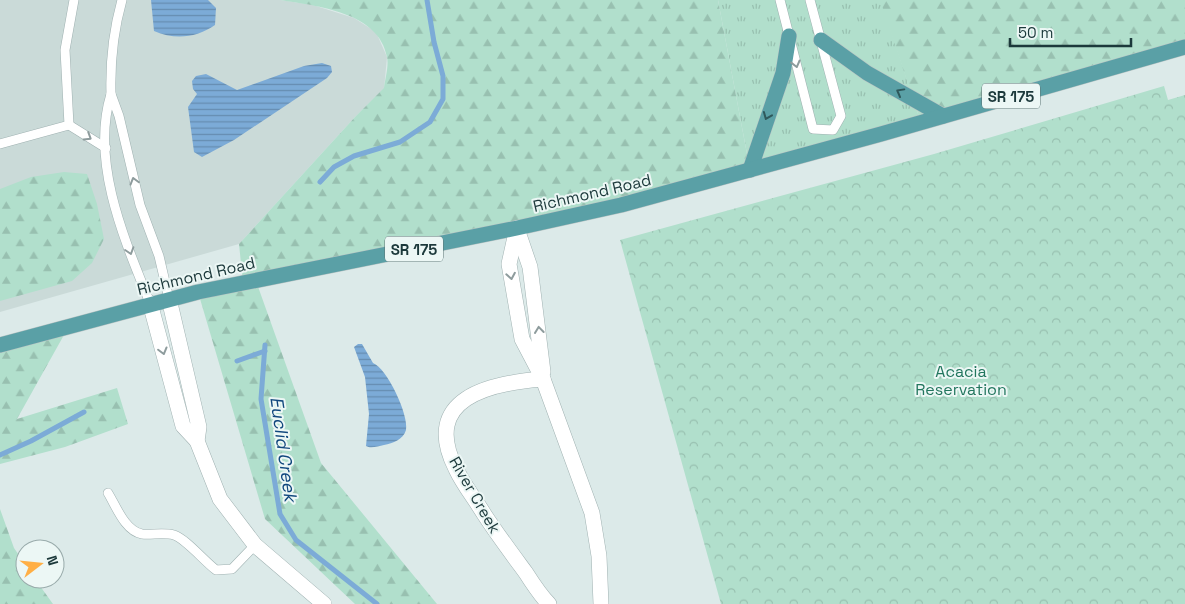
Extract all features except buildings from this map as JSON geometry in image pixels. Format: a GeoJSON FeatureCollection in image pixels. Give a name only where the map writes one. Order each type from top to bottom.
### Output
{"type":"FeatureCollection","features":[{"type":"Feature","properties":{"kind":"main road"},"geometry":{"type":"LineString","coordinates":[[750,170],[783,73],[789,36]]}},
{"type":"Feature","properties":{"kind":"main road"},"geometry":{"type":"LineString","coordinates":[[821,40],[867,73],[943,116]]}},
{"type":"Feature","properties":{"kind":"main road","name":"Richmond Road"},"geometry":{"type":"LineString","coordinates":[[0,345],[169,299],[621,205],[1185,47]]}},
{"type":"Feature","properties":{"kind":"street"},"geometry":{"type":"LineString","coordinates":[[517,228],[509,264],[522,339],[543,379],[592,513],[599,556],[601,604]]}},
{"type":"Feature","properties":{"kind":"street"},"geometry":{"type":"LineString","coordinates":[[517,228],[530,267],[543,379]]}},
{"type":"Feature","properties":{"kind":"street"},"geometry":{"type":"LineString","coordinates":[[169,299],[199,427],[197,441]]}},
{"type":"Feature","properties":{"kind":"street"},"geometry":{"type":"LineString","coordinates":[[150,304],[183,426],[197,441],[220,499],[255,545],[324,604]]}},
{"type":"Feature","properties":{"kind":"street","name":"River Creek"},"geometry":{"type":"LineString","coordinates":[[543,379],[512,381],[474,393],[455,406],[447,424],[447,438],[455,468],[494,530],[549,604]]}},
{"type":"Feature","properties":{"kind":"lane"},"geometry":{"type":"LineString","coordinates":[[69,125],[65,57],[68,27],[74,0]]}},
{"type":"Feature","properties":{"kind":"lane"},"geometry":{"type":"LineString","coordinates":[[122,0],[113,36],[110,68],[112,94],[140,205],[159,256],[169,299]]}},
{"type":"Feature","properties":{"kind":"lane"},"geometry":{"type":"LineString","coordinates":[[780,0],[813,129],[833,130],[841,116],[810,0]]}},
{"type":"Feature","properties":{"kind":"lane"},"geometry":{"type":"LineString","coordinates":[[112,94],[105,115],[106,148],[113,198],[133,261],[150,304]]}},
{"type":"Feature","properties":{"kind":"lane"},"geometry":{"type":"LineString","coordinates":[[0,144],[69,125],[106,148]]}},
{"type":"Feature","properties":{"kind":"lane"},"geometry":{"type":"LineString","coordinates":[[108,493],[129,527],[140,534],[174,535],[186,542],[201,559],[216,570],[232,569],[255,545]]}},
{"type":"Feature","properties":{"kind":"shaded area"},"geometry":{"type":"Polygon","coordinates":[[[0,0],[280,0],[313,5],[354,18],[376,32],[387,57],[384,89],[355,117],[239,244],[0,312],[0,0]]]}},
{"type":"Feature","properties":{"kind":"green space"},"geometry":{"type":"Polygon","coordinates":[[[280,0],[718,0],[750,170],[256,281],[321,463],[437,604],[355,604],[265,519],[198,292],[243,283],[239,244],[384,88],[387,57],[382,42],[372,30],[344,14],[311,5],[280,0]]]}},
{"type":"Feature","properties":{"kind":"green space"},"geometry":{"type":"Polygon","coordinates":[[[718,0],[881,0],[921,123],[750,170],[718,0]]]}},
{"type":"Feature","properties":{"kind":"green space"},"geometry":{"type":"Polygon","coordinates":[[[880,0],[1185,0],[1185,47],[921,123],[880,0]]]}},
{"type":"Feature","properties":{"kind":"green space","name":"Acacia Reservation"},"geometry":{"type":"Polygon","coordinates":[[[1164,86],[1168,100],[1185,95],[1185,604],[721,604],[620,240],[934,154],[1164,86]]]}},
{"type":"Feature","properties":{"kind":"green space"},"geometry":{"type":"Polygon","coordinates":[[[64,172],[87,174],[97,204],[104,239],[92,263],[72,281],[0,301],[0,189],[31,177],[64,172]]]}},
{"type":"Feature","properties":{"kind":"green space"},"geometry":{"type":"Polygon","coordinates":[[[69,326],[17,419],[117,388],[128,424],[65,447],[0,464],[0,345],[69,326]]]}},
{"type":"Feature","properties":{"kind":"green space"},"geometry":{"type":"Polygon","coordinates":[[[0,509],[15,549],[15,589],[42,589],[53,604],[0,604],[0,509]]]}},
{"type":"Feature","properties":{"kind":"water"},"geometry":{"type":"Polygon","coordinates":[[[151,0],[208,0],[216,8],[215,25],[200,33],[185,36],[170,36],[154,31],[151,0]]]}},
{"type":"Feature","properties":{"kind":"water"},"geometry":{"type":"Polygon","coordinates":[[[322,63],[331,66],[332,72],[327,78],[234,140],[202,157],[194,152],[188,107],[197,94],[193,89],[192,81],[196,76],[206,74],[237,90],[304,66],[322,63]]]}},
{"type":"Feature","properties":{"kind":"water"},"geometry":{"type":"Polygon","coordinates":[[[362,344],[373,363],[384,373],[401,404],[406,430],[400,439],[391,443],[372,447],[366,446],[369,414],[365,377],[354,347],[362,344]]]}},
{"type":"Feature","properties":{"kind":"waterway","name":"Euclid Creek"},"geometry":{"type":"LineString","coordinates":[[320,182],[334,167],[354,156],[400,142],[430,122],[443,99],[443,76],[434,42],[427,0]]}},
{"type":"Feature","properties":{"kind":"waterway","name":"Euclid Creek"},"geometry":{"type":"LineString","coordinates":[[265,345],[261,399],[280,514],[296,540],[377,604]]}},
{"type":"Feature","properties":{"kind":"waterway"},"geometry":{"type":"LineString","coordinates":[[237,361],[265,351]]}},
{"type":"Feature","properties":{"kind":"waterway"},"geometry":{"type":"LineString","coordinates":[[0,455],[31,441],[84,412]]}}]}
